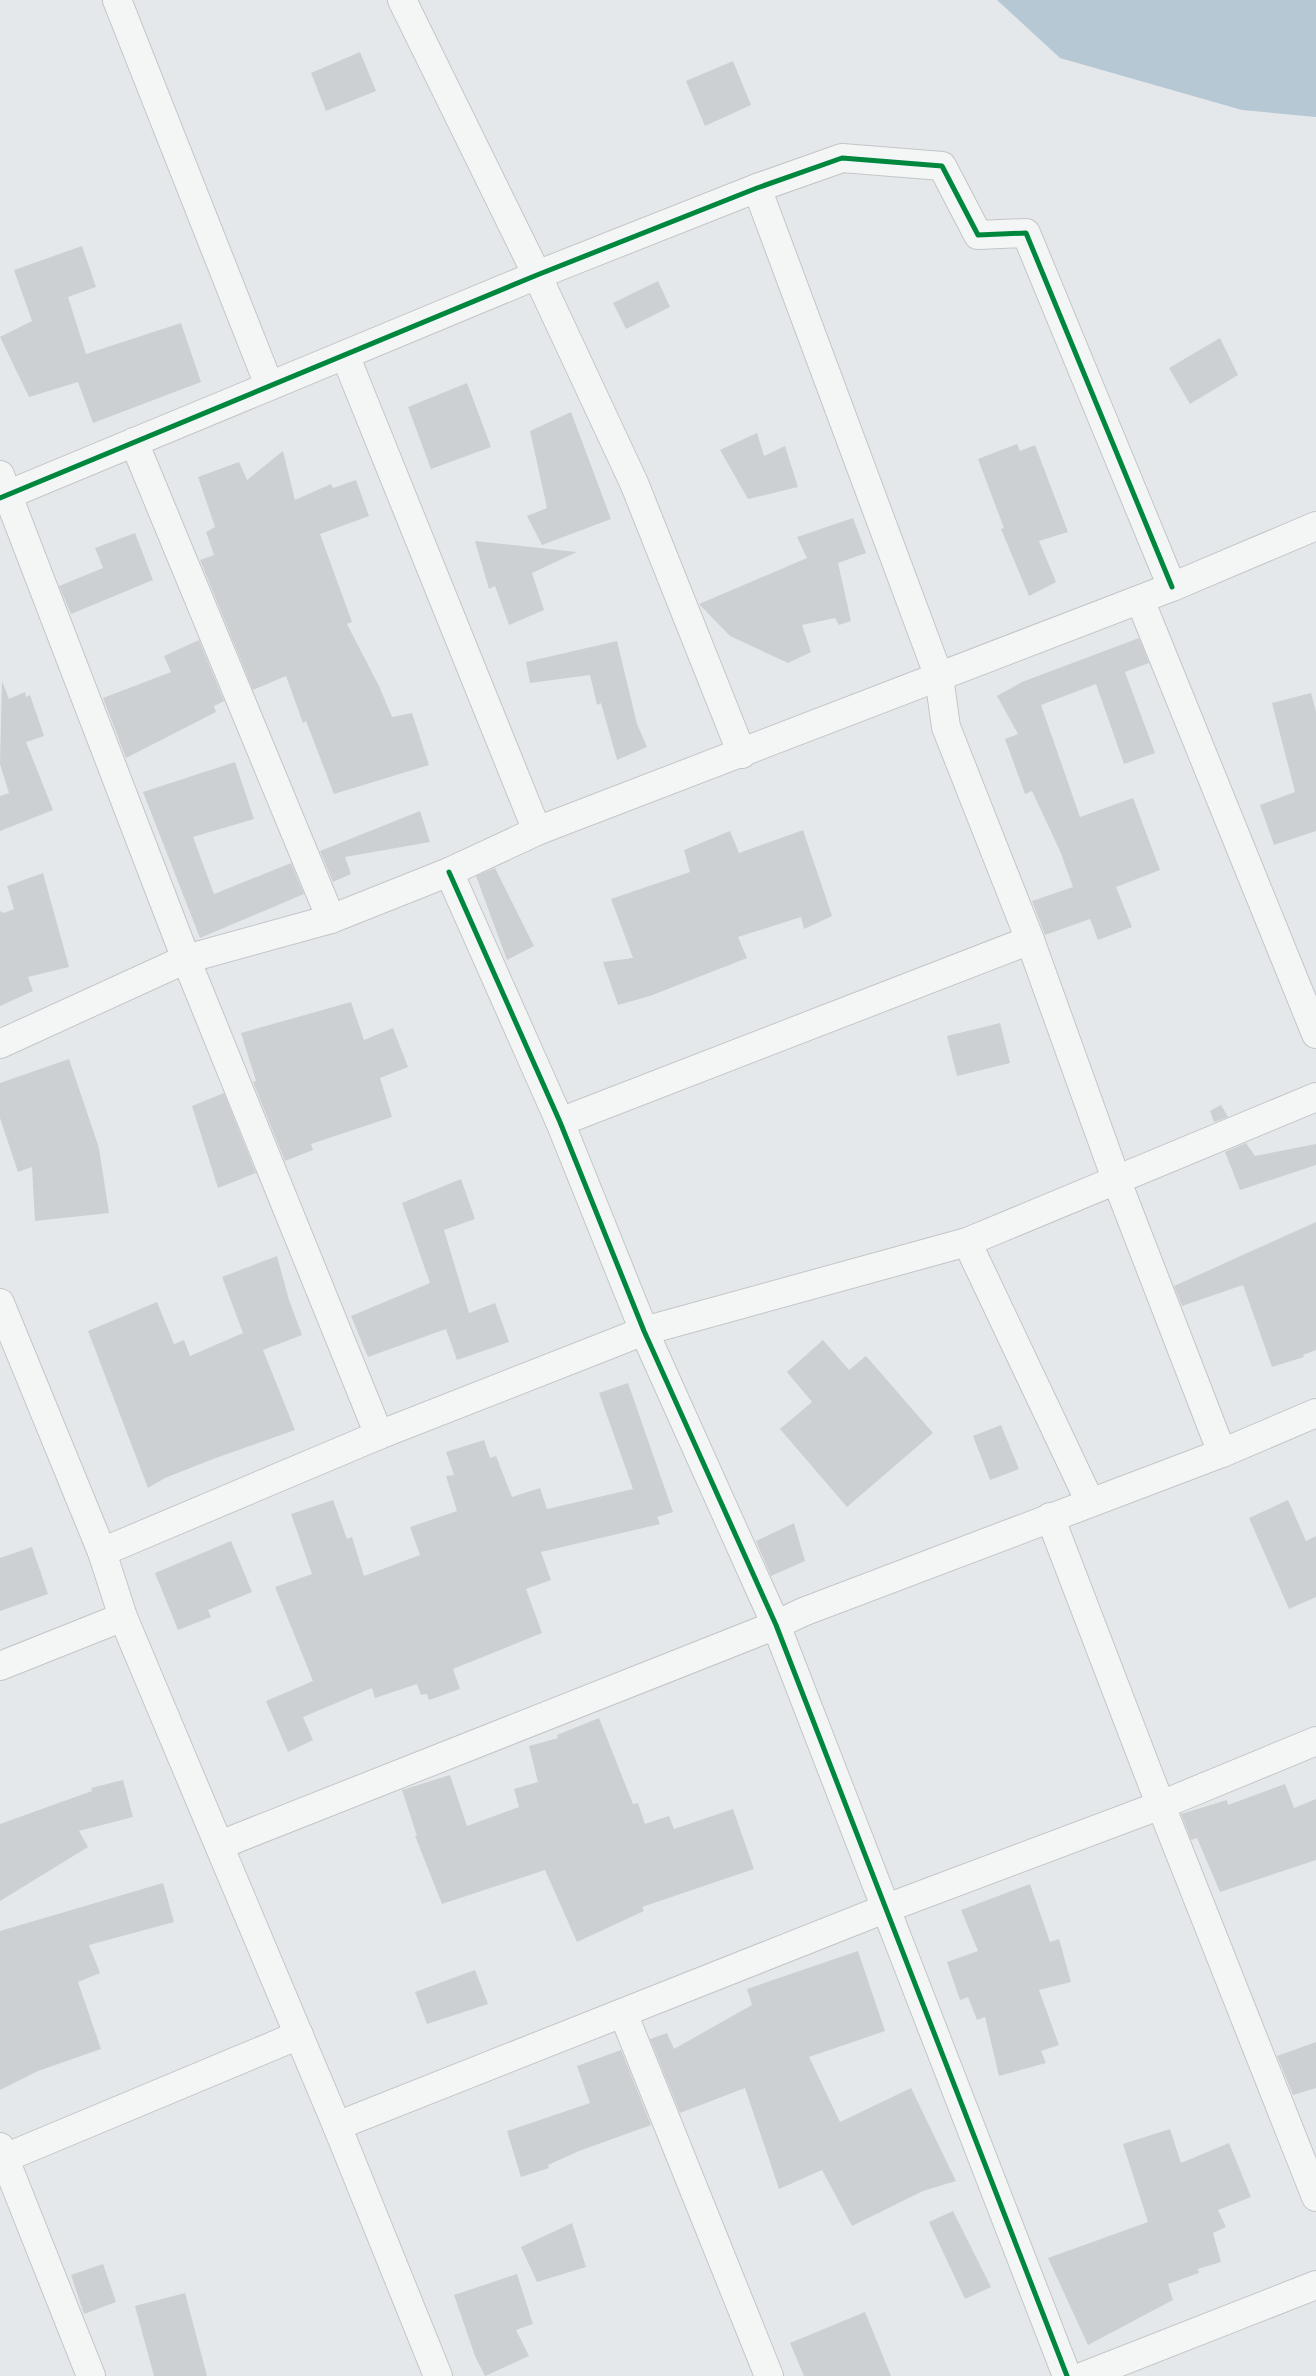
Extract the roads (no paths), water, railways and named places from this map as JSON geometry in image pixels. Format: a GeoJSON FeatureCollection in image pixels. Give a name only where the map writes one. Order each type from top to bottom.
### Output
{"type":"FeatureCollection","features":[{"type":"Feature","properties":{"kind":"street"},"geometry":{"type":"LineString","coordinates":[[402,0],[537,275],[634,483],[742,754]]}},
{"type":"Feature","properties":{"kind":"street"},"geometry":{"type":"LineString","coordinates":[[122,1],[269,385]]}},
{"type":"Feature","properties":{"kind":"street"},"geometry":{"type":"LineString","coordinates":[[379,1436],[186,959],[3,489],[134,442],[537,275],[756,188],[842,158],[942,166],[978,235],[1026,233],[1172,587]]}},
{"type":"Feature","properties":{"kind":"street"},"geometry":{"type":"LineString","coordinates":[[756,188],[939,677],[946,728],[1030,940],[1116,1179],[1222,1453]]}},
{"type":"Feature","properties":{"kind":"street"},"geometry":{"type":"LineString","coordinates":[[344,355],[537,832]]}},
{"type":"Feature","properties":{"kind":"street"},"geometry":{"type":"LineString","coordinates":[[134,442],[331,919]]}},
{"type":"Feature","properties":{"kind":"street"},"geometry":{"type":"LineString","coordinates":[[0,1044],[186,959],[331,919],[449,872],[537,832],[1140,600],[1316,526]]}},
{"type":"Feature","properties":{"kind":"street"},"geometry":{"type":"LineString","coordinates":[[1140,600],[1316,1034]]}},
{"type":"Feature","properties":{"kind":"street"},"geometry":{"type":"LineString","coordinates":[[449,872],[560,1122],[644,1331],[776,1625],[1068,2376]]}},
{"type":"Feature","properties":{"kind":"street"},"geometry":{"type":"LineString","coordinates":[[560,1122],[1030,940]]}},
{"type":"Feature","properties":{"kind":"street"},"geometry":{"type":"LineString","coordinates":[[102,1552],[379,1436],[644,1331],[967,1242],[1316,1097]]}},
{"type":"Feature","properties":{"kind":"street"},"geometry":{"type":"LineString","coordinates":[[967,1242],[1090,1502]]}},
{"type":"Feature","properties":{"kind":"street"},"geometry":{"type":"LineString","coordinates":[[0,1303],[102,1552],[123,1617],[337,2126],[438,2376]]}},
{"type":"Feature","properties":{"kind":"street"},"geometry":{"type":"LineString","coordinates":[[220,1845],[776,1625],[803,1612],[1050,1516],[1222,1453],[1315,1415]]}},
{"type":"Feature","properties":{"kind":"street"},"geometry":{"type":"LineString","coordinates":[[1050,1516],[1161,1805],[1316,2197]]}},
{"type":"Feature","properties":{"kind":"street"},"geometry":{"type":"LineString","coordinates":[[0,1666],[123,1617]]}},
{"type":"Feature","properties":{"kind":"street"},"geometry":{"type":"LineString","coordinates":[[337,2126],[887,1908],[1161,1805],[1316,1742]]}},
{"type":"Feature","properties":{"kind":"street"},"geometry":{"type":"LineString","coordinates":[[623,2013],[769,2376]]}},
{"type":"Feature","properties":{"kind":"street"},"geometry":{"type":"LineString","coordinates":[[90,2376],[2,2155],[298,2035]]}},
{"type":"Feature","properties":{"kind":"street"},"geometry":{"type":"LineString","coordinates":[[1084,2376],[1316,2285]]}},
{"type":"Feature","properties":{"kind":"water"},"geometry":{"type":"Polygon","coordinates":[[[997,0],[1316,0],[1316,117],[1242,110],[1060,58],[997,0]]]}}]}
